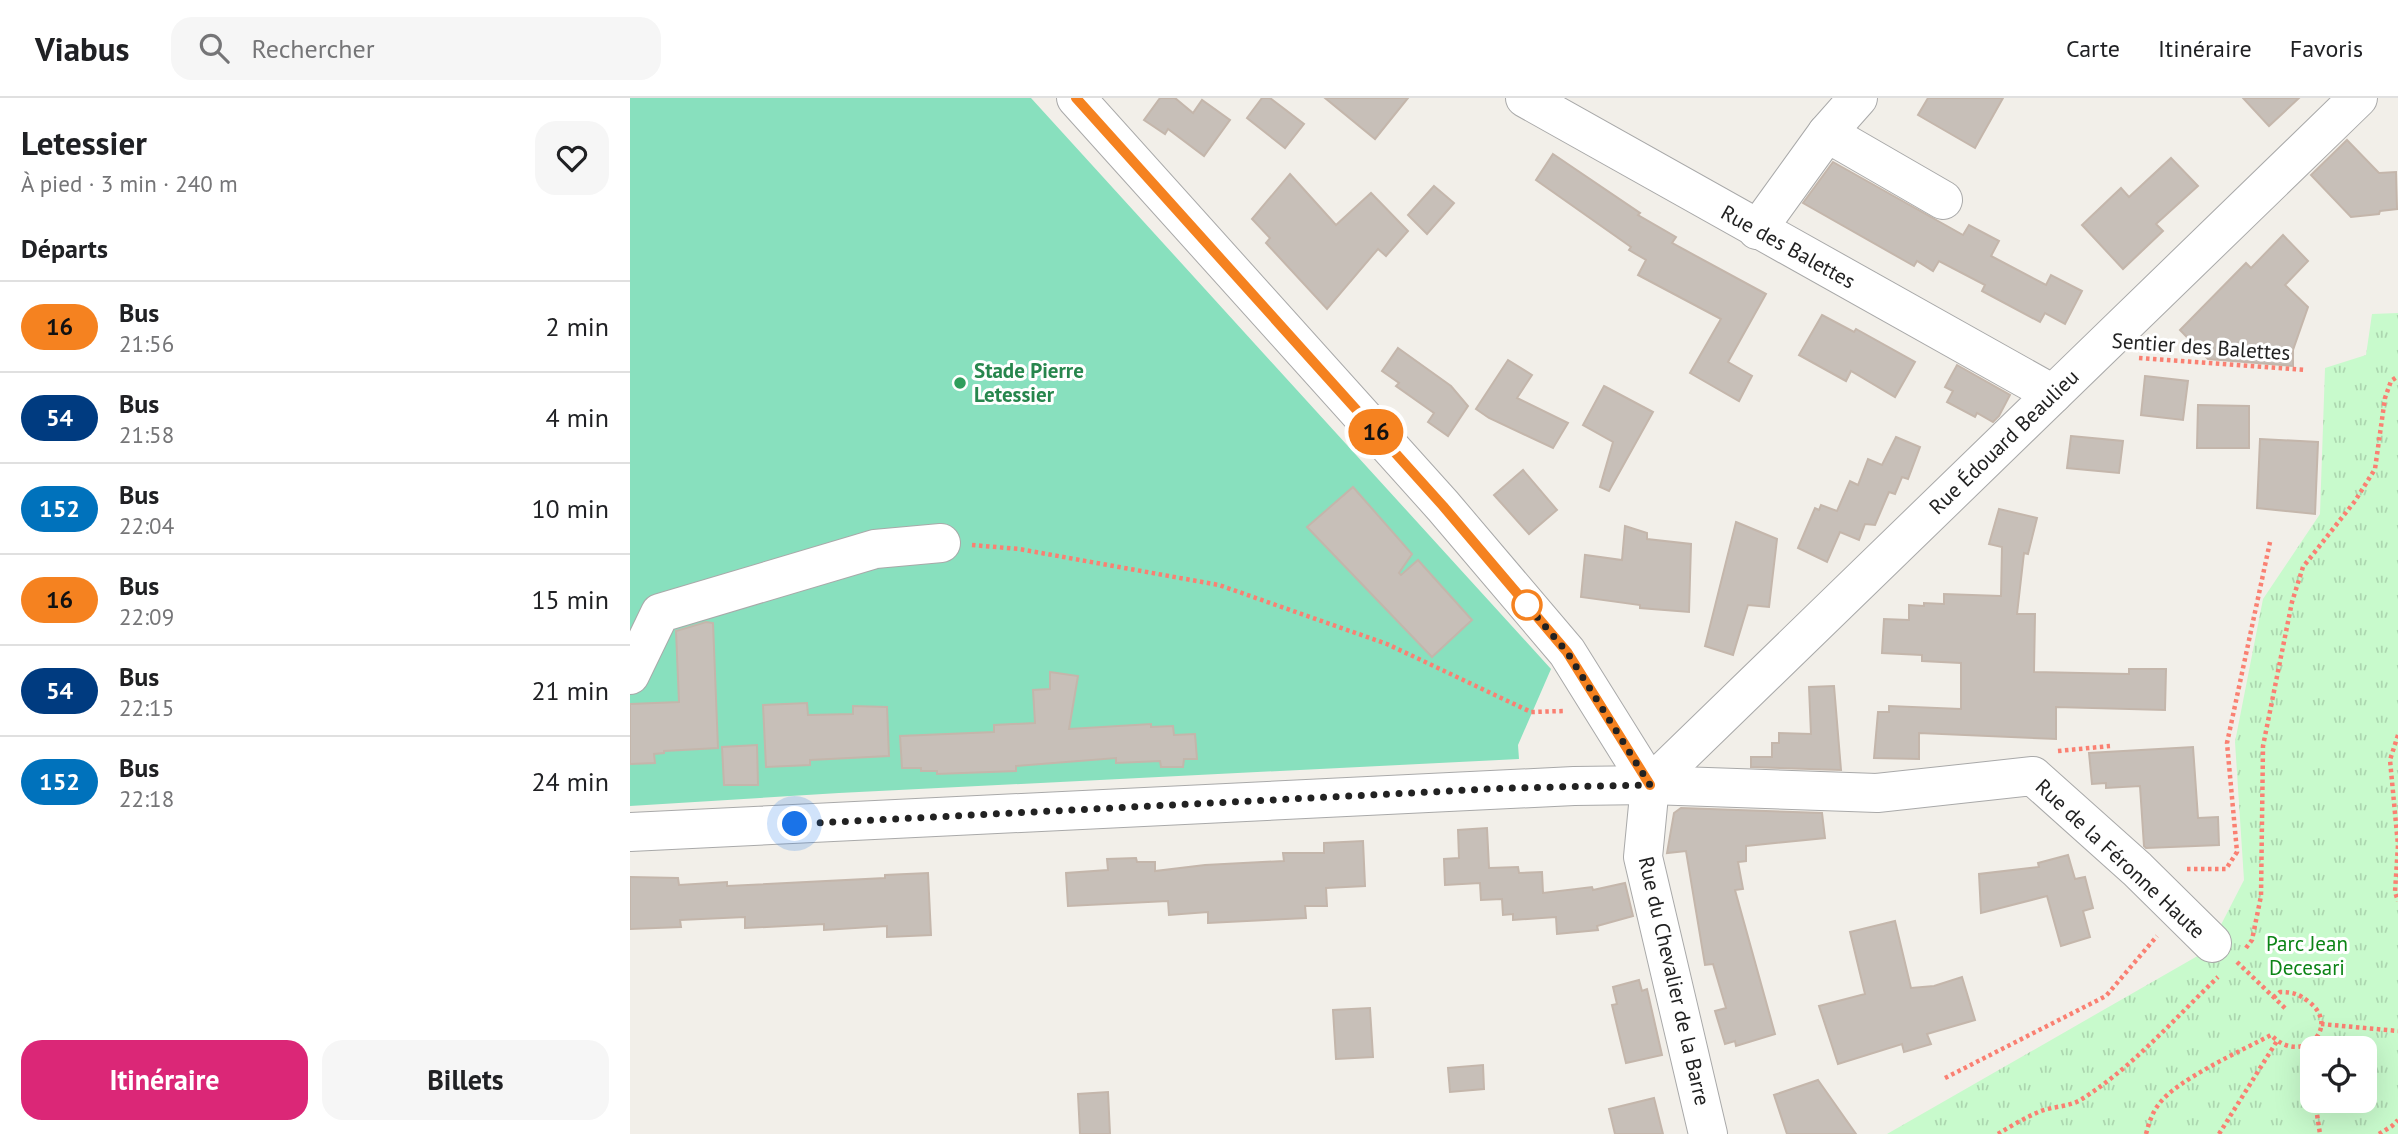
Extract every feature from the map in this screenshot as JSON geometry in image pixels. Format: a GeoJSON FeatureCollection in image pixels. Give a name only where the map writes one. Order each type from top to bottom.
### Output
{"type":"FeatureCollection","features":[{"type":"Feature","properties":{"kind":"street"},"geometry":{"type":"LineString","coordinates":[[1076,98],[1443,506],[1567,652],[1650,785]]}},
{"type":"Feature","properties":{"kind":"street","name":"Rue des Balettes"},"geometry":{"type":"LineString","coordinates":[[1525,98],[1756,230],[2053,394]]}},
{"type":"Feature","properties":{"kind":"street"},"geometry":{"type":"LineString","coordinates":[[1756,230],[1827,133],[1858,98]]}},
{"type":"Feature","properties":{"kind":"street","name":"Rue Édouard Beaulieu"},"geometry":{"type":"LineString","coordinates":[[1650,785],[2358,98]]}},
{"type":"Feature","properties":{"kind":"street"},"geometry":{"type":"LineString","coordinates":[[1827,133],[1943,200]]}},
{"type":"Feature","properties":{"kind":"street"},"geometry":{"type":"LineString","coordinates":[[630,676],[660,614],[875,549],[941,542]]}},
{"type":"Feature","properties":{"kind":"street","name":"Rue de la Féronne Haute"},"geometry":{"type":"LineString","coordinates":[[630,832],[1509,788],[1650,785],[1877,793],[2033,776],[2137,869],[2180,914],[2229,956]]}},
{"type":"Feature","properties":{"kind":"street","name":"Rue du Chevalier de la Barre"},"geometry":{"type":"LineString","coordinates":[[1650,785],[1643,857],[1708,1134]]}},
{"type":"Feature","properties":{"kind":"path","name":"Sentier des Balettes"},"geometry":{"type":"LineString","coordinates":[[2094,355],[2306,370]]}},
{"type":"Feature","properties":{"kind":"path"},"geometry":{"type":"LineString","coordinates":[[1998,1134],[2040,1111],[2078,1102],[2108,1082],[2163,1034],[2229,956],[2252,940],[2261,895],[2263,746],[2291,602],[2303,567],[2355,501],[2375,469],[2385,398],[2391,381],[2398,376]]}},
{"type":"Feature","properties":{"kind":"path"},"geometry":{"type":"LineString","coordinates":[[941,542],[1019,549],[1219,585],[1387,644],[1531,712],[1570,710]]}},
{"type":"Feature","properties":{"kind":"path"},"geometry":{"type":"LineString","coordinates":[[2137,869],[2226,869],[2236,852],[2227,743],[2270,542]]}},
{"type":"Feature","properties":{"kind":"path"},"geometry":{"type":"LineString","coordinates":[[2398,735],[2390,760],[2398,845],[2395,892],[2398,901]]}},
{"type":"Feature","properties":{"kind":"path"},"geometry":{"type":"LineString","coordinates":[[2033,776],[2039,753],[2110,746]]}},
{"type":"Feature","properties":{"kind":"path"},"geometry":{"type":"LineString","coordinates":[[1945,1077],[2106,996],[2163,929],[2180,914]]}},
{"type":"Feature","properties":{"kind":"path"},"geometry":{"type":"LineString","coordinates":[[2229,956],[2287,1010]]}},
{"type":"Feature","properties":{"kind":"path"},"geometry":{"type":"LineString","coordinates":[[2273,998],[2280,992],[2293,992],[2314,1006],[2321,1024],[2317,1036]]}},
{"type":"Feature","properties":{"kind":"path"},"geometry":{"type":"LineString","coordinates":[[2321,1024],[2398,1031]]}},
{"type":"Feature","properties":{"kind":"path"},"geometry":{"type":"LineString","coordinates":[[2146,1134],[2160,1102],[2182,1083],[2271,1035],[2277,1041],[2300,1047]]}},
{"type":"Feature","properties":{"kind":"path"},"geometry":{"type":"LineString","coordinates":[[2220,1134],[2277,1041]]}},
{"type":"Feature","properties":{"kind":"path"},"geometry":{"type":"LineString","coordinates":[[2317,1113],[2320,1134]]}},
{"type":"Feature","properties":{"kind":"path"},"geometry":{"type":"LineString","coordinates":[[2379,1134],[2398,1120]]}},
{"type":"Feature","properties":{"kind":"green space","name":"Stade Pierre Letessier"},"geometry":{"type":"Polygon","coordinates":[[[630,98],[1031,98],[1551,669],[1518,745],[1519,759],[630,806],[630,98]]]}},
{"type":"Feature","properties":{"kind":"green space","name":"Parc Jean Decesari"},"geometry":{"type":"Polygon","coordinates":[[[2398,313],[2398,1134],[1887,1134],[2208,950],[2244,880],[2235,742],[2263,599],[2320,514],[2325,368],[2366,355],[2372,314],[2398,313]]]}},
{"type":"Feature","properties":{"kind":"building"},"geometry":{"type":"Polygon","coordinates":[[[1160,98],[1175,98],[1193,113],[1202,100],[1230,120],[1204,156],[1168,129],[1165,134],[1144,120],[1160,98]]]}},
{"type":"Feature","properties":{"kind":"building"},"geometry":{"type":"Polygon","coordinates":[[[1262,98],[1270,98],[1304,124],[1285,148],[1247,118],[1262,98]]]}},
{"type":"Feature","properties":{"kind":"building"},"geometry":{"type":"Polygon","coordinates":[[[1325,98],[1408,98],[1375,139],[1325,98]]]}},
{"type":"Feature","properties":{"kind":"building"},"geometry":{"type":"Polygon","coordinates":[[[1928,98],[2003,98],[1975,148],[1918,115],[1928,98]]]}},
{"type":"Feature","properties":{"kind":"building"},"geometry":{"type":"Polygon","coordinates":[[[2243,98],[2299,98],[2269,126],[2243,98]]]}},
{"type":"Feature","properties":{"kind":"building"},"geometry":{"type":"Polygon","coordinates":[[[2347,140],[2379,173],[2396,172],[2397,209],[2351,217],[2311,175],[2347,140]]]}},
{"type":"Feature","properties":{"kind":"building"},"geometry":{"type":"Polygon","coordinates":[[[1553,154],[1640,213],[1638,215],[1676,237],[1672,243],[1766,294],[1728,362],[1752,376],[1739,401],[1690,373],[1721,319],[1638,275],[1646,260],[1536,180],[1553,154]]]}},
{"type":"Feature","properties":{"kind":"building"},"geometry":{"type":"Polygon","coordinates":[[[2171,158],[2198,186],[2156,224],[2163,231],[2123,269],[2082,225],[2121,188],[2129,197],[2171,158]]]}},
{"type":"Feature","properties":{"kind":"building"},"geometry":{"type":"Polygon","coordinates":[[[1833,162],[1963,235],[1969,225],[1999,241],[1991,256],[2046,285],[2051,275],[2082,291],[2065,324],[2045,313],[2040,322],[1982,291],[1985,285],[1939,261],[1933,271],[1917,261],[1914,266],[1803,203],[1833,162]]]}},
{"type":"Feature","properties":{"kind":"building"},"geometry":{"type":"Polygon","coordinates":[[[1290,174],[1336,225],[1371,193],[1408,231],[1386,256],[1378,249],[1327,309],[1266,243],[1270,238],[1252,219],[1290,174]]]}},
{"type":"Feature","properties":{"kind":"building"},"geometry":{"type":"Polygon","coordinates":[[[1434,186],[1454,203],[1427,234],[1408,215],[1434,186]]]}},
{"type":"Feature","properties":{"kind":"building"},"geometry":{"type":"Polygon","coordinates":[[[2283,235],[2308,261],[2285,285],[2308,307],[2293,350],[2293,366],[2208,359],[2180,330],[2246,263],[2251,268],[2283,235]]]}},
{"type":"Feature","properties":{"kind":"building"},"geometry":{"type":"Polygon","coordinates":[[[1822,315],[1854,332],[1856,329],[1915,362],[1895,397],[1851,371],[1846,381],[1799,355],[1822,315]]]}},
{"type":"Feature","properties":{"kind":"building"},"geometry":{"type":"Polygon","coordinates":[[[1398,348],[1451,386],[1468,406],[1448,436],[1428,422],[1434,413],[1396,386],[1399,383],[1382,371],[1398,348]]]}},
{"type":"Feature","properties":{"kind":"building"},"geometry":{"type":"Polygon","coordinates":[[[1508,360],[1532,375],[1517,398],[1568,423],[1553,448],[1489,418],[1476,409],[1508,360]]]}},
{"type":"Feature","properties":{"kind":"building"},"geometry":{"type":"Polygon","coordinates":[[[1957,365],[2010,395],[1993,422],[1977,413],[1975,417],[1947,402],[1953,391],[1945,387],[1957,365]]]}},
{"type":"Feature","properties":{"kind":"building"},"geometry":{"type":"Polygon","coordinates":[[[2145,376],[2188,381],[2183,420],[2141,415],[2145,376]]]}},
{"type":"Feature","properties":{"kind":"building"},"geometry":{"type":"Polygon","coordinates":[[[1604,386],[1653,412],[1609,491],[1600,487],[1613,442],[1583,425],[1604,386]]]}},
{"type":"Feature","properties":{"kind":"building"},"geometry":{"type":"Polygon","coordinates":[[[2198,405],[2249,406],[2249,448],[2197,448],[2198,405]]]}},
{"type":"Feature","properties":{"kind":"building"},"geometry":{"type":"Polygon","coordinates":[[[2071,436],[2123,441],[2119,473],[2067,468],[2071,436]]]}},
{"type":"Feature","properties":{"kind":"building"},"geometry":{"type":"Polygon","coordinates":[[[1896,437],[1920,447],[1908,479],[1902,477],[1895,494],[1889,492],[1875,525],[1865,524],[1859,540],[1840,532],[1827,562],[1798,548],[1815,508],[1819,510],[1821,505],[1837,511],[1850,481],[1858,485],[1868,459],[1882,465],[1896,437]]]}},
{"type":"Feature","properties":{"kind":"building"},"geometry":{"type":"Polygon","coordinates":[[[2260,439],[2318,442],[2315,514],[2257,508],[2260,439]]]}},
{"type":"Feature","properties":{"kind":"building"},"geometry":{"type":"Polygon","coordinates":[[[1523,470],[1557,510],[1529,534],[1494,495],[1523,470]]]}},
{"type":"Feature","properties":{"kind":"building"},"geometry":{"type":"Polygon","coordinates":[[[1353,487],[1412,554],[1399,573],[1401,575],[1418,560],[1472,620],[1432,657],[1307,527],[1353,487]]]}},
{"type":"Feature","properties":{"kind":"building"},"geometry":{"type":"Polygon","coordinates":[[[1999,509],[2037,518],[2028,554],[2024,553],[2017,614],[2035,614],[2034,672],[2129,674],[2129,669],[2166,669],[2165,710],[2056,707],[2056,739],[1919,733],[1919,759],[1874,758],[1878,712],[1889,712],[1889,706],[1961,709],[1961,663],[1922,661],[1922,655],[1882,653],[1884,619],[1909,620],[1909,605],[1944,604],[1944,594],[2001,596],[2002,547],[1989,544],[1999,509]]]}},
{"type":"Feature","properties":{"kind":"building"},"geometry":{"type":"Polygon","coordinates":[[[1736,522],[1777,539],[1769,607],[1748,605],[1733,655],[1705,646],[1736,522]]]}},
{"type":"Feature","properties":{"kind":"building"},"geometry":{"type":"Polygon","coordinates":[[[1625,526],[1647,533],[1647,539],[1691,544],[1689,612],[1640,608],[1640,605],[1581,597],[1585,555],[1622,560],[1625,526]]]}},
{"type":"Feature","properties":{"kind":"building"},"geometry":{"type":"Polygon","coordinates":[[[706,622],[713,623],[718,748],[664,751],[654,754],[655,763],[630,764],[630,704],[679,702],[676,631],[706,622]]]}},
{"type":"Feature","properties":{"kind":"building"},"geometry":{"type":"Polygon","coordinates":[[[1050,672],[1078,676],[1069,729],[1151,724],[1151,727],[1173,726],[1174,735],[1195,734],[1197,759],[1184,759],[1183,767],[1161,767],[1160,761],[1116,763],[1116,758],[1016,766],[1016,771],[937,774],[937,771],[921,771],[921,768],[902,768],[900,736],[994,732],[994,725],[1035,723],[1033,690],[1050,689],[1050,672]]]}},
{"type":"Feature","properties":{"kind":"building"},"geometry":{"type":"Polygon","coordinates":[[[1834,686],[1841,770],[1751,767],[1751,757],[1772,757],[1772,743],[1779,743],[1779,733],[1811,734],[1809,687],[1834,686]]]}},
{"type":"Feature","properties":{"kind":"building"},"geometry":{"type":"Polygon","coordinates":[[[807,703],[808,715],[853,714],[853,706],[887,707],[889,756],[810,760],[810,765],[766,767],[763,705],[807,703]]]}},
{"type":"Feature","properties":{"kind":"building"},"geometry":{"type":"Polygon","coordinates":[[[757,745],[758,785],[724,785],[722,747],[757,745]]]}},
{"type":"Feature","properties":{"kind":"building"},"geometry":{"type":"Polygon","coordinates":[[[2193,747],[2198,818],[2218,817],[2219,845],[2146,848],[2140,786],[2106,788],[2106,783],[2092,784],[2089,753],[2193,747]]]}},
{"type":"Feature","properties":{"kind":"building"},"geometry":{"type":"Polygon","coordinates":[[[1681,808],[1822,813],[1825,838],[1746,846],[1746,861],[1738,862],[1743,889],[1735,890],[1775,1034],[1736,1046],[1735,1041],[1725,1044],[1715,1011],[1726,1008],[1713,964],[1705,965],[1686,851],[1667,853],[1674,813],[1681,808]]]}},
{"type":"Feature","properties":{"kind":"building"},"geometry":{"type":"Polygon","coordinates":[[[1487,828],[1489,868],[1518,867],[1519,873],[1542,872],[1543,893],[1592,887],[1593,890],[1625,883],[1633,916],[1597,926],[1598,930],[1557,934],[1556,917],[1513,920],[1513,914],[1503,915],[1502,899],[1481,900],[1480,883],[1445,885],[1444,859],[1459,858],[1458,830],[1487,828]]]}},
{"type":"Feature","properties":{"kind":"building"},"geometry":{"type":"Polygon","coordinates":[[[1363,841],[1365,886],[1326,888],[1327,906],[1305,906],[1306,918],[1208,923],[1208,912],[1169,915],[1168,901],[1068,906],[1066,873],[1108,870],[1107,859],[1136,858],[1137,862],[1155,862],[1155,871],[1205,865],[1284,861],[1283,853],[1324,853],[1324,843],[1363,841]]]}},
{"type":"Feature","properties":{"kind":"building"},"geometry":{"type":"Polygon","coordinates":[[[2068,855],[2075,879],[2085,877],[2093,908],[2083,911],[2090,937],[2061,946],[2047,896],[1981,913],[1979,874],[2039,867],[2038,863],[2068,855]]]}},
{"type":"Feature","properties":{"kind":"building"},"geometry":{"type":"Polygon","coordinates":[[[928,873],[931,935],[887,937],[887,926],[824,930],[824,924],[745,928],[745,917],[680,920],[681,927],[630,929],[630,877],[678,878],[679,885],[727,882],[727,886],[885,878],[885,875],[928,873]]]}},
{"type":"Feature","properties":{"kind":"building"},"geometry":{"type":"Polygon","coordinates":[[[1895,921],[1911,988],[1934,986],[1962,977],[1975,1020],[1927,1034],[1931,1044],[1904,1052],[1902,1044],[1838,1064],[1819,1006],[1865,994],[1850,932],[1895,921]]]}},
{"type":"Feature","properties":{"kind":"building"},"geometry":{"type":"Polygon","coordinates":[[[1639,980],[1642,991],[1647,989],[1662,1055],[1626,1063],[1612,1005],[1617,1004],[1613,987],[1639,980]]]}},
{"type":"Feature","properties":{"kind":"building"},"geometry":{"type":"Polygon","coordinates":[[[1370,1008],[1373,1057],[1336,1059],[1333,1010],[1370,1008]]]}},
{"type":"Feature","properties":{"kind":"building"},"geometry":{"type":"Polygon","coordinates":[[[1483,1065],[1484,1089],[1450,1092],[1448,1068],[1483,1065]]]}},
{"type":"Feature","properties":{"kind":"building"},"geometry":{"type":"Polygon","coordinates":[[[1818,1080],[1856,1134],[1787,1134],[1774,1095],[1818,1080]]]}},
{"type":"Feature","properties":{"kind":"building"},"geometry":{"type":"Polygon","coordinates":[[[1108,1092],[1110,1134],[1080,1134],[1078,1094],[1108,1092]]]}},
{"type":"Feature","properties":{"kind":"building"},"geometry":{"type":"Polygon","coordinates":[[[1654,1098],[1663,1134],[1615,1134],[1609,1109],[1654,1098]]]}},
{"type":"Feature","properties":{"kind":"bus line","name":"16"},"geometry":{"type":"LineString","coordinates":[[1076,98],[1443,506],[1567,652],[1650,785]]}},
{"type":"Feature","properties":{"kind":"place","name":"Stade Pierre Letessier"},"geometry":{"type":"Point","coordinates":[960,383]}},
{"type":"Feature","properties":{"kind":"route"},"geometry":{"type":"LineString","coordinates":[[795,824],[1509,788],[1650,785],[1567,652],[1527,605]]}}]}
